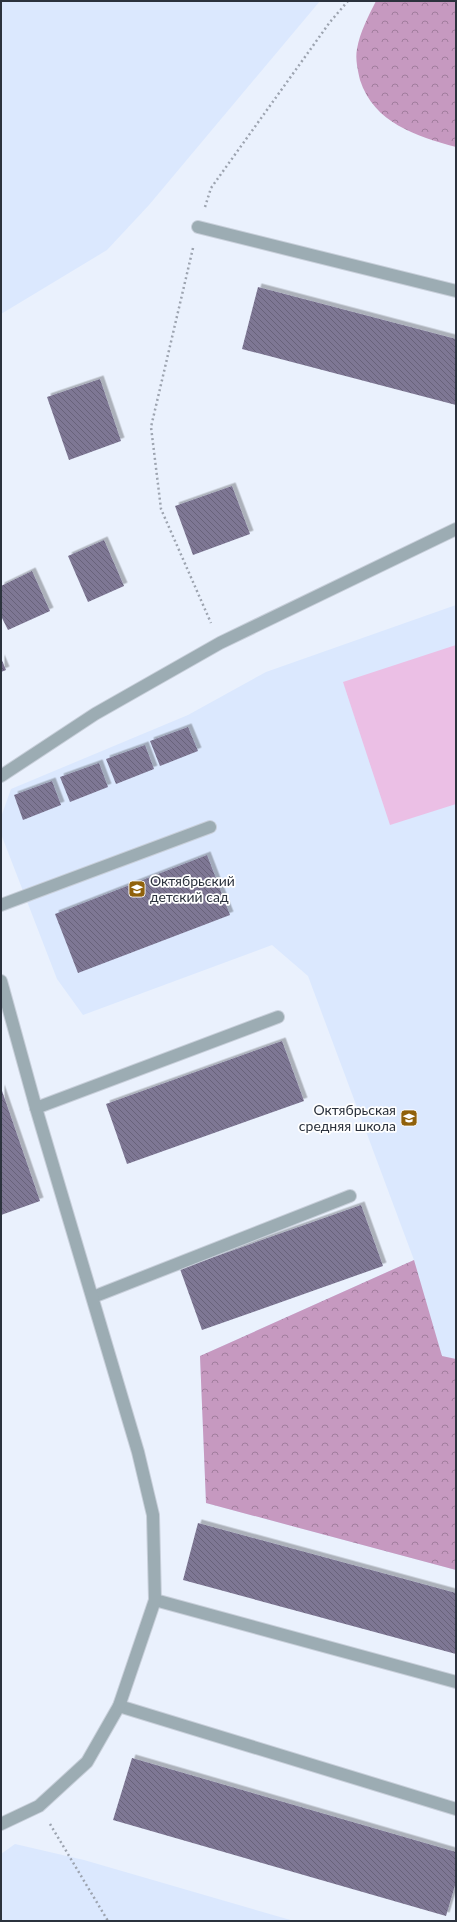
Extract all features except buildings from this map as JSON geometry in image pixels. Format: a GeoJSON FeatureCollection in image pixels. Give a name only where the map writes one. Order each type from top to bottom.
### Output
{"type":"FeatureCollection","features":[{"type":"Feature","properties":{"kind":"street"},"geometry":{"type":"LineString","coordinates":[[198,227],[456,291]]}},
{"type":"Feature","properties":{"kind":"street"},"geometry":{"type":"LineString","coordinates":[[1,776],[95,714],[220,644],[456,529]]}},
{"type":"Feature","properties":{"kind":"street"},"geometry":{"type":"LineString","coordinates":[[1,904],[210,827]]}},
{"type":"Feature","properties":{"kind":"street"},"geometry":{"type":"LineString","coordinates":[[1,981],[36,1108],[138,1452],[153,1515],[155,1600],[119,1706],[87,1762],[39,1806],[1,1824]]}},
{"type":"Feature","properties":{"kind":"street"},"geometry":{"type":"LineString","coordinates":[[36,1108],[278,1017]]}},
{"type":"Feature","properties":{"kind":"street"},"geometry":{"type":"LineString","coordinates":[[93,1297],[350,1196]]}},
{"type":"Feature","properties":{"kind":"street"},"geometry":{"type":"LineString","coordinates":[[155,1600],[456,1682]]}},
{"type":"Feature","properties":{"kind":"street"},"geometry":{"type":"LineString","coordinates":[[119,1706],[456,1809]]}},
{"type":"Feature","properties":{"kind":"path"},"geometry":{"type":"LineString","coordinates":[[220,644],[161,508],[151,427],[198,227],[211,188],[330,22],[348,1]]}},
{"type":"Feature","properties":{"kind":"path"},"geometry":{"type":"LineString","coordinates":[[39,1806],[108,1921]]}},
{"type":"Feature","properties":{"kind":"shaded area"},"geometry":{"type":"Polygon","coordinates":[[[1,1],[320,1],[149,205],[107,250],[1,314],[1,1]]]}},
{"type":"Feature","properties":{"kind":"shaded area","name":"Октябрьская средняя школа"},"geometry":{"type":"Polygon","coordinates":[[[456,605],[456,1570],[206,1503],[200,1356],[414,1260],[308,976],[272,945],[83,1015],[57,979],[1,834],[1,817],[11,789],[188,715],[266,672],[456,605]]]}},
{"type":"Feature","properties":{"kind":"shaded area"},"geometry":{"type":"Polygon","coordinates":[[[456,645],[456,804],[390,825],[343,682],[456,645]]]}},
{"type":"Feature","properties":{"kind":"shaded area"},"geometry":{"type":"Polygon","coordinates":[[[15,1844],[84,1860],[294,1921],[1,1921],[1,1854],[15,1844]]]}},
{"type":"Feature","properties":{"kind":"green space"},"geometry":{"type":"Polygon","coordinates":[[[376,1],[456,1],[456,147],[426,138],[398,126],[375,107],[367,95],[360,80],[356,53],[362,31],[376,1]]]}},
{"type":"Feature","properties":{"kind":"green space"},"geometry":{"type":"Polygon","coordinates":[[[414,1260],[442,1356],[456,1359],[456,1570],[206,1503],[200,1356],[414,1260]]]}},
{"type":"Feature","properties":{"kind":"place","name":"Октябрьский детский сад"},"geometry":{"type":"Point","coordinates":[137,889]}},
{"type":"Feature","properties":{"kind":"place","name":"Октябрьская средняя школа"},"geometry":{"type":"Point","coordinates":[409,1118]}}]}
